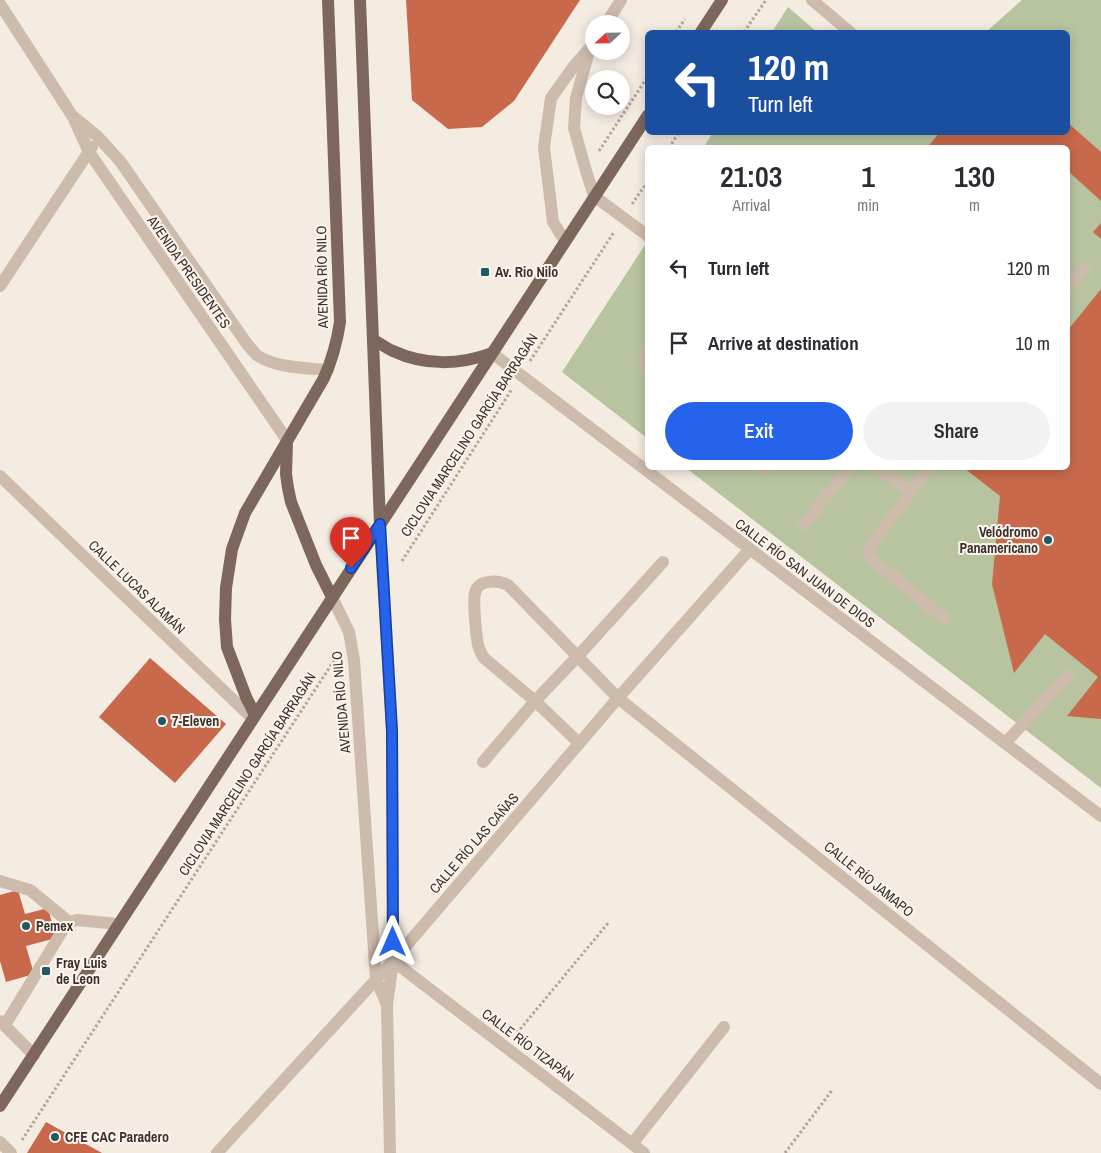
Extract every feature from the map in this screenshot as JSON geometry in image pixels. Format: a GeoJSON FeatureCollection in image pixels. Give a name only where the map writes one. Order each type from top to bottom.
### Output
{"type":"FeatureCollection","features":[{"type":"Feature","properties":{"kind":"main road","name":"AVENIDA RÍO NILO"},"geometry":{"type":"LineString","coordinates":[[328,0],[340,322],[336,345],[328,370],[287,440],[286,474],[291,502],[316,565],[332,597]]}},
{"type":"Feature","properties":{"kind":"main road","name":"AVENIDA RÍO NILO"},"geometry":{"type":"LineString","coordinates":[[360,0],[380,524]]}},
{"type":"Feature","properties":{"kind":"main road"},"geometry":{"type":"LineString","coordinates":[[702,30],[722,0]]}},
{"type":"Feature","properties":{"kind":"main road"},"geometry":{"type":"LineString","coordinates":[[0,1106],[645,120]]}},
{"type":"Feature","properties":{"kind":"main road"},"geometry":{"type":"LineString","coordinates":[[373,340],[394,352],[416,359],[440,363],[464,361],[492,353]]}},
{"type":"Feature","properties":{"kind":"main road"},"geometry":{"type":"LineString","coordinates":[[254,717],[227,647],[225,619],[226,588],[232,549],[245,513],[287,440]]}},
{"type":"Feature","properties":{"kind":"street"},"geometry":{"type":"LineString","coordinates":[[612,15],[621,0]]}},
{"type":"Feature","properties":{"kind":"street"},"geometry":{"type":"LineString","coordinates":[[812,0],[848,30]]}},
{"type":"Feature","properties":{"kind":"street","name":"AVENIDA PRESIDENTES"},"geometry":{"type":"LineString","coordinates":[[0,4],[73,117],[89,152],[287,440]]}},
{"type":"Feature","properties":{"kind":"street"},"geometry":{"type":"LineString","coordinates":[[565,241],[553,222],[544,147],[552,98],[585,53]]}},
{"type":"Feature","properties":{"kind":"street"},"geometry":{"type":"LineString","coordinates":[[587,60],[576,98],[574,128],[594,196],[645,234]]}},
{"type":"Feature","properties":{"kind":"street","name":"AVENIDA PRESIDENTES"},"geometry":{"type":"LineString","coordinates":[[73,117],[98,137],[120,161],[247,344],[258,355],[273,363],[300,368],[328,370]]}},
{"type":"Feature","properties":{"kind":"street"},"geometry":{"type":"LineString","coordinates":[[0,286],[98,137]]}},
{"type":"Feature","properties":{"kind":"street"},"geometry":{"type":"LineString","coordinates":[[1070,287],[1084,269]]}},
{"type":"Feature","properties":{"kind":"street","name":"CALLE RÍO SAN JUAN DE DIOS"},"geometry":{"type":"LineString","coordinates":[[492,353],[645,469]]}},
{"type":"Feature","properties":{"kind":"street","name":"CALLE RÍO SAN JUAN DE DIOS"},"geometry":{"type":"LineString","coordinates":[[646,470],[1101,816]]}},
{"type":"Feature","properties":{"kind":"street"},"geometry":{"type":"LineString","coordinates":[[804,524],[848,470]]}},
{"type":"Feature","properties":{"kind":"street"},"geometry":{"type":"LineString","coordinates":[[881,470],[911,492]]}},
{"type":"Feature","properties":{"kind":"street"},"geometry":{"type":"LineString","coordinates":[[928,470],[871,545],[869,553],[872,560],[945,620]]}},
{"type":"Feature","properties":{"kind":"street","name":"CALLE LUCAS ALAMÁN"},"geometry":{"type":"LineString","coordinates":[[0,476],[254,717]]}},
{"type":"Feature","properties":{"kind":"street","name":"AVENIDA RÍO NILO"},"geometry":{"type":"LineString","coordinates":[[380,524],[392,731],[393,961],[387,1005],[390,1153]]}},
{"type":"Feature","properties":{"kind":"street","name":"CALLE RÍO LAS CAÑAS"},"geometry":{"type":"LineString","coordinates":[[217,1153],[393,961],[618,698],[750,549]]}},
{"type":"Feature","properties":{"kind":"street"},"geometry":{"type":"LineString","coordinates":[[484,762],[535,700],[664,562]]}},
{"type":"Feature","properties":{"kind":"street","name":"CALLE RÍO JAMAPO"},"geometry":{"type":"LineString","coordinates":[[535,700],[484,658],[479,649],[476,638],[474,594],[478,586],[487,582],[499,582],[508,585],[618,698],[1101,1084]]}},
{"type":"Feature","properties":{"kind":"street","name":"AVENIDA RÍO NILO"},"geometry":{"type":"LineString","coordinates":[[332,597],[349,632],[354,660],[376,979],[387,1005]]}},
{"type":"Feature","properties":{"kind":"street"},"geometry":{"type":"LineString","coordinates":[[1005,743],[1068,676]]}},
{"type":"Feature","properties":{"kind":"street"},"geometry":{"type":"LineString","coordinates":[[535,700],[580,743]]}},
{"type":"Feature","properties":{"kind":"street"},"geometry":{"type":"LineString","coordinates":[[0,881],[30,890],[68,922]]}},
{"type":"Feature","properties":{"kind":"street"},"geometry":{"type":"LineString","coordinates":[[34,1055],[2,1023],[68,922],[76,920],[118,924]]}},
{"type":"Feature","properties":{"kind":"street","name":"CALLE RÍO TIZAPÁN"},"geometry":{"type":"LineString","coordinates":[[393,961],[644,1153]]}},
{"type":"Feature","properties":{"kind":"street"},"geometry":{"type":"LineString","coordinates":[[632,1144],[724,1027]]}},
{"type":"Feature","properties":{"kind":"street"},"geometry":{"type":"LineString","coordinates":[[0,1142],[15,1149]]}},
{"type":"Feature","properties":{"kind":"path"},"geometry":{"type":"LineString","coordinates":[[745,30],[766,0]]}},
{"type":"Feature","properties":{"kind":"path","name":"CICLOVIA MARCELINO GARCÍA BARRAGÁN"},"geometry":{"type":"LineString","coordinates":[[384,588],[645,185]]}},
{"type":"Feature","properties":{"kind":"path","name":"CICLOVIA MARCELINO GARCÍA BARRAGÁN"},"geometry":{"type":"LineString","coordinates":[[15,1149],[350,637]]}},
{"type":"Feature","properties":{"kind":"path"},"geometry":{"type":"LineString","coordinates":[[506,1047],[610,922]]}},
{"type":"Feature","properties":{"kind":"path"},"geometry":{"type":"LineString","coordinates":[[785,1153],[833,1089]]}},
{"type":"Feature","properties":{"kind":"green space"},"geometry":{"type":"Polygon","coordinates":[[[1022,0],[1101,0],[1101,788],[689,470],[1070,470],[1070,145],[705,145],[711,135],[1070,135],[1070,30],[988,30],[1022,0]]]}},
{"type":"Feature","properties":{"kind":"green space"},"geometry":{"type":"Polygon","coordinates":[[[788,7],[815,30],[773,30],[788,7]]]}},
{"type":"Feature","properties":{"kind":"green space"},"geometry":{"type":"Polygon","coordinates":[[[645,245],[645,436],[562,372],[645,245]]]}},
{"type":"Feature","properties":{"kind":"building"},"geometry":{"type":"Polygon","coordinates":[[[406,0],[580,0],[514,101],[482,127],[448,129],[412,100],[406,0]]]}},
{"type":"Feature","properties":{"kind":"building"},"geometry":{"type":"Polygon","coordinates":[[[1070,125],[1101,152],[1101,201],[1070,173],[1070,145],[929,145],[938,135],[1070,135],[1070,125]]]}},
{"type":"Feature","properties":{"kind":"building"},"geometry":{"type":"Polygon","coordinates":[[[1101,223],[1101,239],[1093,232],[1101,223]]]}},
{"type":"Feature","properties":{"kind":"building","name":"Velódromo Panamericano"},"geometry":{"type":"Polygon","coordinates":[[[1101,289],[1101,719],[1067,716],[1098,677],[1045,634],[1014,673],[992,584],[1000,496],[967,470],[1070,470],[1070,328],[1101,289]]]}},
{"type":"Feature","properties":{"kind":"building","name":"7-Eleven"},"geometry":{"type":"Polygon","coordinates":[[[150,658],[226,724],[175,783],[99,717],[150,658]]]}},
{"type":"Feature","properties":{"kind":"building","name":"Pemex"},"geometry":{"type":"Polygon","coordinates":[[[18,890],[25,914],[48,908],[56,938],[26,946],[34,974],[6,982],[0,961],[0,895],[18,890]]]}},
{"type":"Feature","properties":{"kind":"building","name":"CFE CAC Paradero"},"geometry":{"type":"Polygon","coordinates":[[[46,1122],[102,1153],[27,1153],[46,1122]]]}},
{"type":"Feature","properties":{"kind":"place","name":"Av. Rio Nilo"},"geometry":{"type":"Point","coordinates":[485,272]}},
{"type":"Feature","properties":{"kind":"place","name":"Velódromo Panamericano"},"geometry":{"type":"Point","coordinates":[1048,540]}},
{"type":"Feature","properties":{"kind":"place","name":"7-Eleven"},"geometry":{"type":"Point","coordinates":[162,721]}},
{"type":"Feature","properties":{"kind":"place","name":"Pemex"},"geometry":{"type":"Point","coordinates":[26,926]}},
{"type":"Feature","properties":{"kind":"place","name":"Fray Luis de Leon"},"geometry":{"type":"Point","coordinates":[46,971]}},
{"type":"Feature","properties":{"kind":"place","name":"CFE CAC Paradero"},"geometry":{"type":"Point","coordinates":[55,1137]}},
{"type":"Feature","properties":{"kind":"route"},"geometry":{"type":"LineString","coordinates":[[351,568],[380,524],[392,731],[393,942]]}}]}
